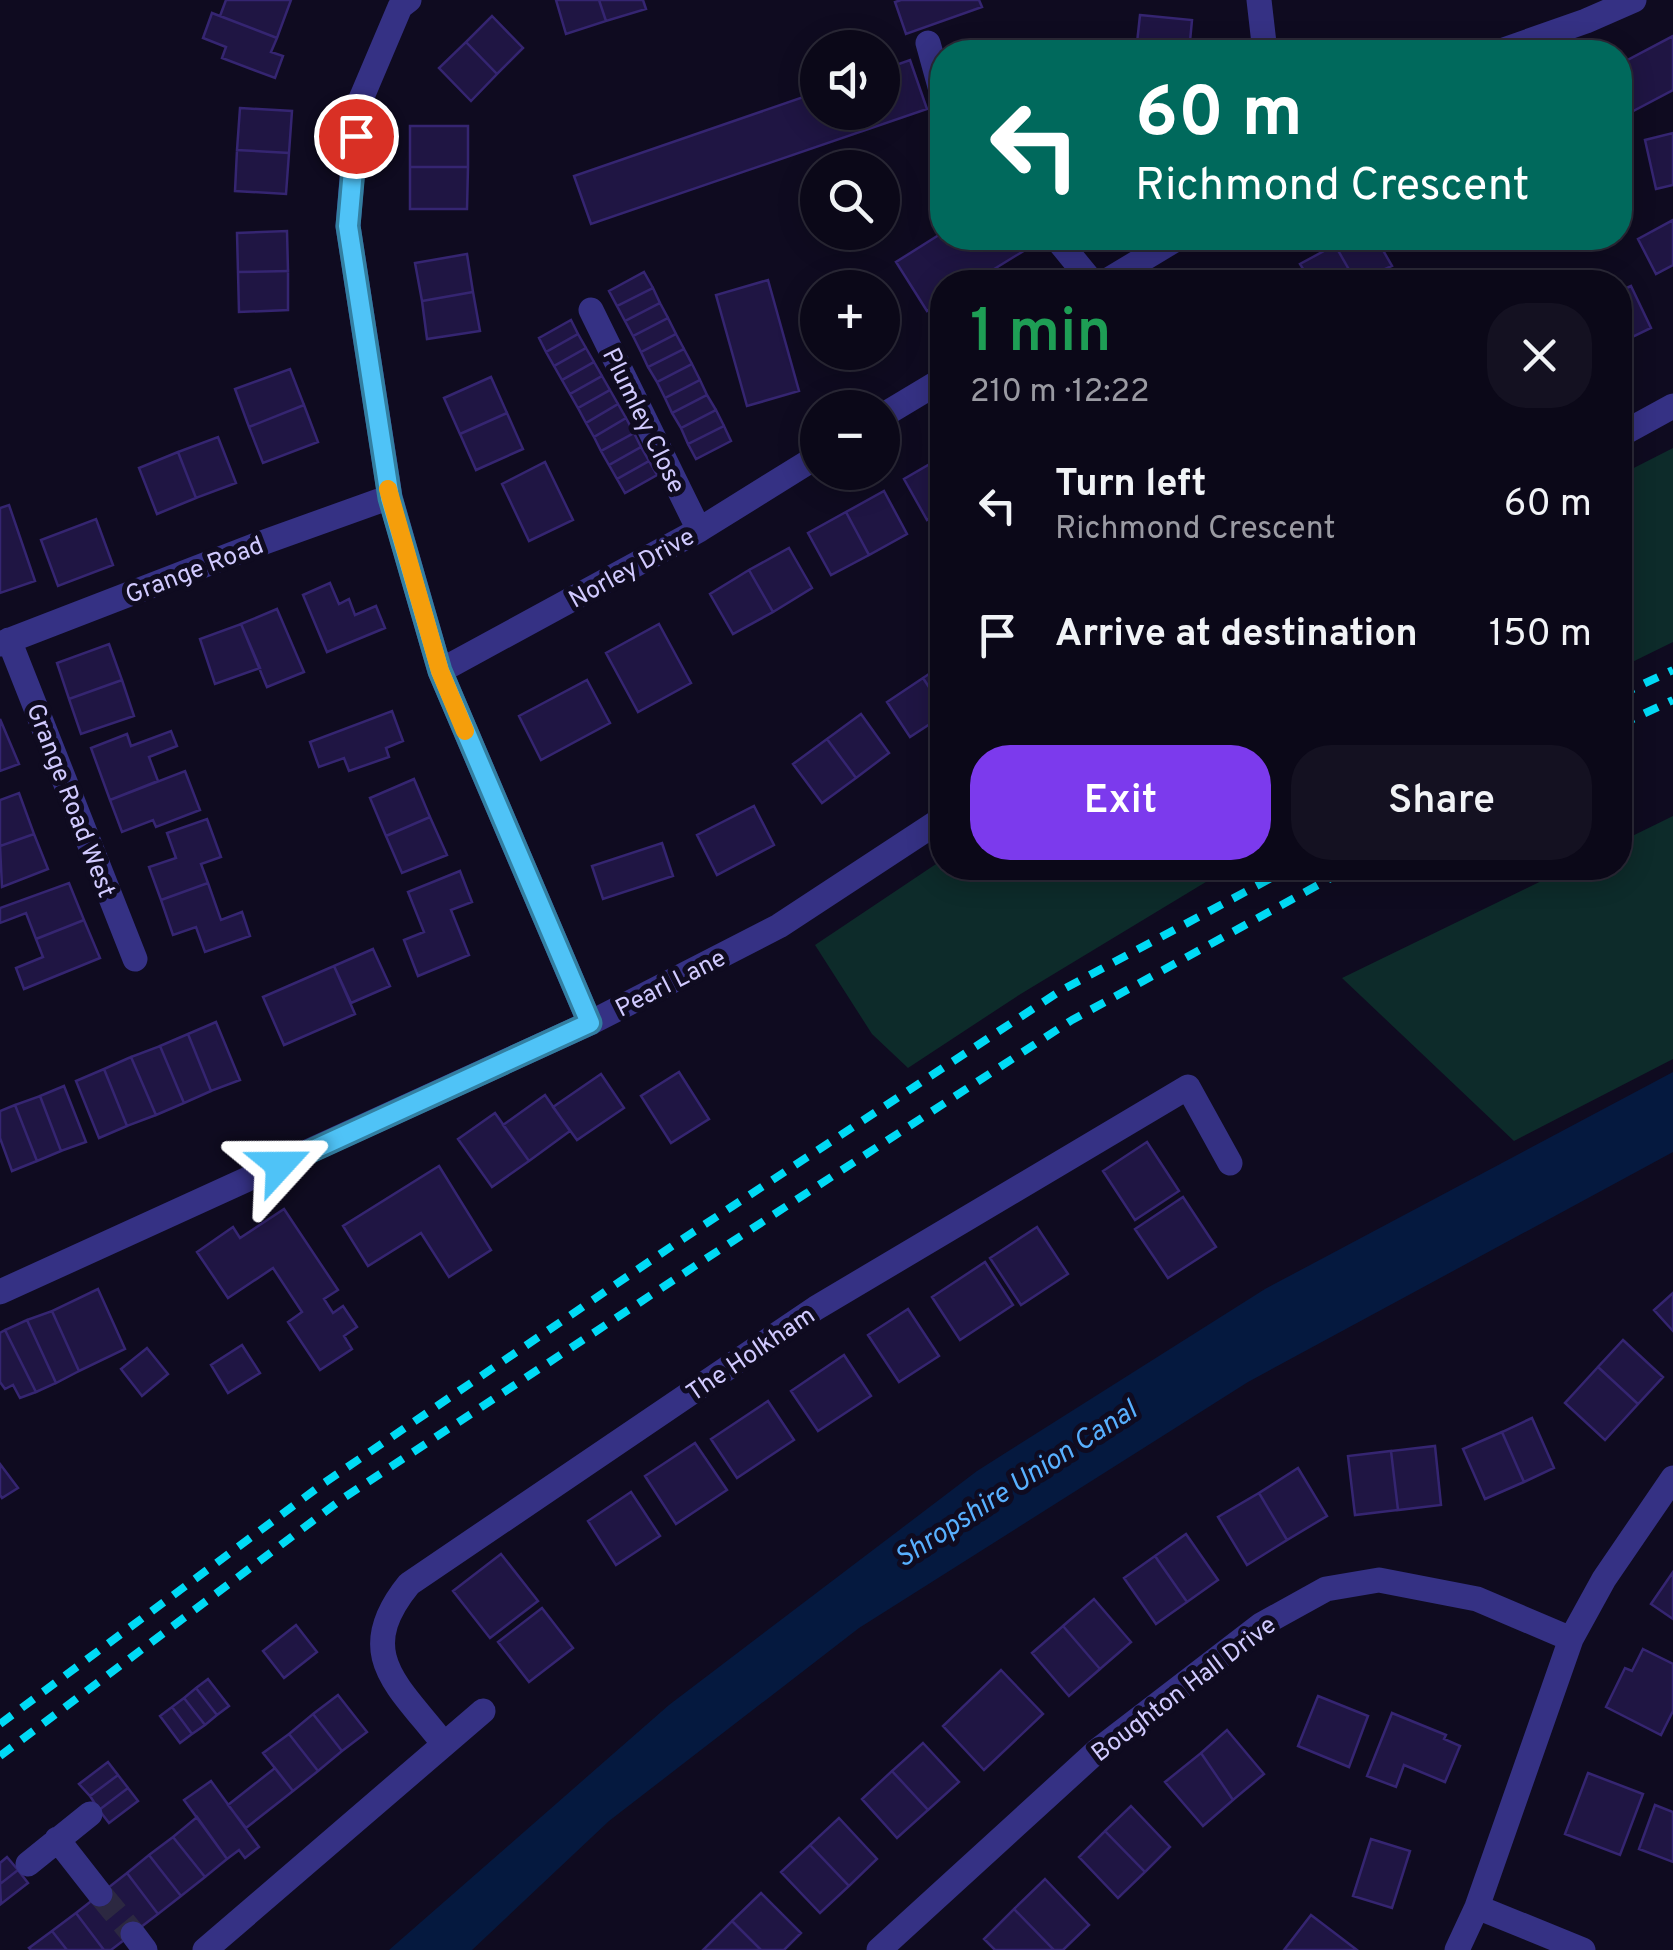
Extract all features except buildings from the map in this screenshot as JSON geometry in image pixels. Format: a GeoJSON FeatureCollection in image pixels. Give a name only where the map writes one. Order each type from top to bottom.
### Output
{"type":"FeatureCollection","features":[{"type":"Feature","properties":{"kind":"street"},"geometry":{"type":"LineString","coordinates":[[409,0],[400,8],[358,106],[348,226],[390,498],[440,671],[590,1023]]}},
{"type":"Feature","properties":{"kind":"street"},"geometry":{"type":"LineString","coordinates":[[1259,0],[1263,40]]}},
{"type":"Feature","properties":{"kind":"street"},"geometry":{"type":"LineString","coordinates":[[1532,40],[1634,0]]}},
{"type":"Feature","properties":{"kind":"street"},"geometry":{"type":"LineString","coordinates":[[928,44],[930,51]]}},
{"type":"Feature","properties":{"kind":"street"},"geometry":{"type":"LineString","coordinates":[[1066,250],[1082,270]]}},
{"type":"Feature","properties":{"kind":"street"},"geometry":{"type":"LineString","coordinates":[[1125,270],[1158,250]]}},
{"type":"Feature","properties":{"kind":"street","name":"Plumley Close"},"geometry":{"type":"LineString","coordinates":[[591,310],[699,530]]}},
{"type":"Feature","properties":{"kind":"street"},"geometry":{"type":"LineString","coordinates":[[900,405],[930,387]]}},
{"type":"Feature","properties":{"kind":"street"},"geometry":{"type":"LineString","coordinates":[[1632,428],[1673,406]]}},
{"type":"Feature","properties":{"kind":"street","name":"Norley Drive"},"geometry":{"type":"LineString","coordinates":[[440,671],[699,530],[800,467]]}},
{"type":"Feature","properties":{"kind":"street","name":"Grange Road"},"geometry":{"type":"LineString","coordinates":[[5,642],[390,498]]}},
{"type":"Feature","properties":{"kind":"street","name":"Grange Road West"},"geometry":{"type":"LineString","coordinates":[[5,642],[135,959]]}},
{"type":"Feature","properties":{"kind":"street","name":"Pearl Lane"},"geometry":{"type":"LineString","coordinates":[[0,1292],[590,1023],[779,926],[930,827]]}},
{"type":"Feature","properties":{"kind":"street","name":"The Holkham"},"geometry":{"type":"LineString","coordinates":[[442,1743],[392,1678],[380,1650],[392,1605],[409,1584],[816,1308],[1188,1088],[1230,1163]]}},
{"type":"Feature","properties":{"kind":"street"},"geometry":{"type":"LineString","coordinates":[[1457,1950],[1477,1907],[1571,1640],[1604,1579],[1673,1478]]}},
{"type":"Feature","properties":{"kind":"street","name":"Boughton Hall Drive"},"geometry":{"type":"LineString","coordinates":[[879,1950],[1098,1750],[1261,1625],[1326,1589],[1379,1580],[1477,1599],[1571,1640]]}},
{"type":"Feature","properties":{"kind":"street"},"geometry":{"type":"LineString","coordinates":[[205,1950],[482,1711]]}},
{"type":"Feature","properties":{"kind":"street"},"geometry":{"type":"LineString","coordinates":[[28,1864],[90,1814]]}},
{"type":"Feature","properties":{"kind":"street"},"geometry":{"type":"LineString","coordinates":[[57,1840],[100,1894]]}},
{"type":"Feature","properties":{"kind":"street"},"geometry":{"type":"LineString","coordinates":[[1477,1907],[1584,1950]]}},
{"type":"Feature","properties":{"kind":"green space"},"geometry":{"type":"Polygon","coordinates":[[[1673,448],[1673,642],[1632,662],[1632,469],[1673,448]]]}},
{"type":"Feature","properties":{"kind":"green space"},"geometry":{"type":"Polygon","coordinates":[[[1673,816],[1673,1059],[1514,1141],[1342,978],[1543,880],[1632,880],[1632,836],[1673,816]]]}},
{"type":"Feature","properties":{"kind":"green space"},"geometry":{"type":"Polygon","coordinates":[[[930,868],[930,880],[1209,880],[1019,995],[908,1068],[872,1034],[815,945],[930,868]]]}},
{"type":"Feature","properties":{"kind":"water","name":"Shropshire Union Canal"},"geometry":{"type":"Polygon","coordinates":[[[1673,1072],[1673,1152],[1248,1382],[859,1628],[609,1821],[472,1950],[389,1950],[669,1705],[977,1471],[1265,1289],[1673,1072]]]}},
{"type":"Feature","properties":{"kind":"tunnel"},"geometry":{"type":"LineString","coordinates":[[100,1894],[133,1934]]}},
{"type":"Feature","properties":{"kind":"railway"},"geometry":{"type":"LineString","coordinates":[[1632,689],[1673,670]]}},
{"type":"Feature","properties":{"kind":"railway"},"geometry":{"type":"LineString","coordinates":[[1632,719],[1673,700]]}},
{"type":"Feature","properties":{"kind":"railway"},"geometry":{"type":"LineString","coordinates":[[0,1724],[324,1483],[678,1242],[1060,991],[1268,880]]}},
{"type":"Feature","properties":{"kind":"railway"},"geometry":{"type":"LineString","coordinates":[[0,1756],[342,1499],[704,1260],[1072,1020],[1327,880]]}},
{"type":"Feature","properties":{"kind":"slow traffic"},"geometry":{"type":"LineString","coordinates":[[388,489],[440,671],[465,731]]}},
{"type":"Feature","properties":{"kind":"route"},"geometry":{"type":"LineString","coordinates":[[280,1165],[590,1023],[440,671],[390,498],[348,226],[356,136]]}}]}
